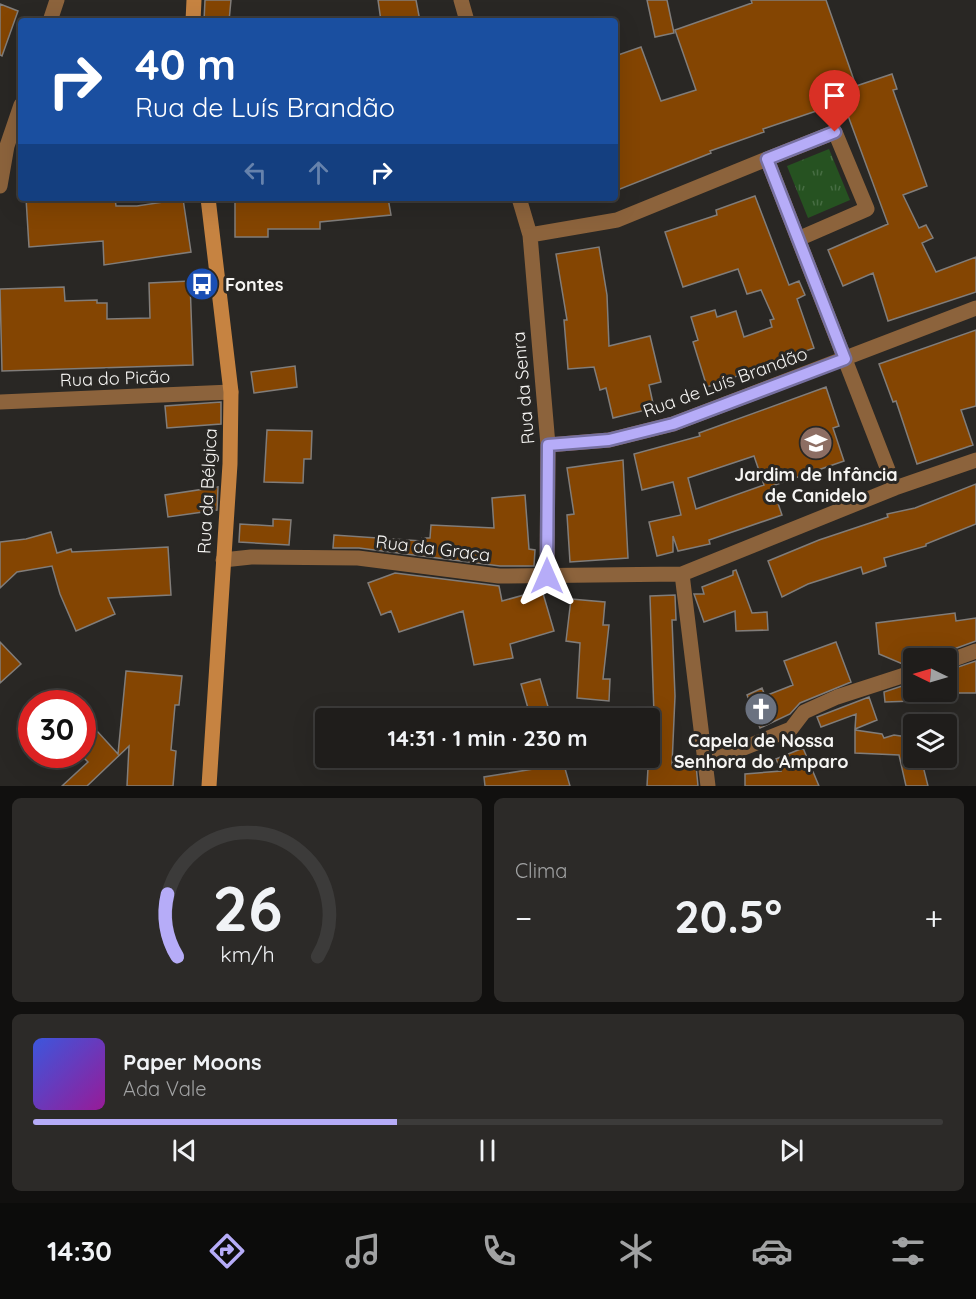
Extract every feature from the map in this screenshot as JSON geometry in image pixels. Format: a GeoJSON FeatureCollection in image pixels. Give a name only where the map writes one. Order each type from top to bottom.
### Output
{"type":"FeatureCollection","features":[{"type":"Feature","properties":{"kind":"main road"},"geometry":{"type":"LineString","coordinates":[[193,18],[194,0]]}},
{"type":"Feature","properties":{"kind":"main road","name":"Rua da Bélgica"},"geometry":{"type":"LineString","coordinates":[[208,201],[231,392],[209,786]]}},
{"type":"Feature","properties":{"kind":"street"},"geometry":{"type":"LineString","coordinates":[[51,18],[57,0]]}},
{"type":"Feature","properties":{"kind":"street"},"geometry":{"type":"LineString","coordinates":[[461,0],[466,18]]}},
{"type":"Feature","properties":{"kind":"street"},"geometry":{"type":"LineString","coordinates":[[0,186],[7,146],[18,114]]}},
{"type":"Feature","properties":{"kind":"street"},"geometry":{"type":"LineString","coordinates":[[530,235],[617,220],[835,132],[867,209],[798,238]]}},
{"type":"Feature","properties":{"kind":"street"},"geometry":{"type":"LineString","coordinates":[[767,159],[895,488]]}},
{"type":"Feature","properties":{"kind":"street","name":"Rua da Senra"},"geometry":{"type":"LineString","coordinates":[[520,201],[530,235],[548,445],[547,576]]}},
{"type":"Feature","properties":{"kind":"street","name":"Rua de Luís Brandão"},"geometry":{"type":"LineString","coordinates":[[548,445],[609,440],[673,424],[976,308]]}},
{"type":"Feature","properties":{"kind":"street","name":"Rua do Picão"},"geometry":{"type":"LineString","coordinates":[[0,402],[231,392]]}},
{"type":"Feature","properties":{"kind":"street","name":"Rua da Graça"},"geometry":{"type":"LineString","coordinates":[[223,560],[251,557],[358,558],[499,576],[682,574],[895,488],[976,460]]}},
{"type":"Feature","properties":{"kind":"street"},"geometry":{"type":"LineString","coordinates":[[682,574],[708,786]]}},
{"type":"Feature","properties":{"kind":"street"},"geometry":{"type":"LineString","coordinates":[[957,658],[976,651]]}},
{"type":"Feature","properties":{"kind":"street"},"geometry":{"type":"LineString","coordinates":[[706,763],[791,729],[804,712],[837,697],[903,676]]}},
{"type":"Feature","properties":{"kind":"green space"},"geometry":{"type":"Polygon","coordinates":[[[829,149],[850,200],[808,218],[787,166],[829,149]]]}},
{"type":"Feature","properties":{"kind":"building"},"geometry":{"type":"Polygon","coordinates":[[[205,0],[231,0],[229,18],[204,18],[205,0]]]}},
{"type":"Feature","properties":{"kind":"building"},"geometry":{"type":"Polygon","coordinates":[[[378,0],[416,0],[419,18],[381,18],[378,0]]]}},
{"type":"Feature","properties":{"kind":"building"},"geometry":{"type":"Polygon","coordinates":[[[647,0],[667,0],[674,33],[655,37],[647,0]]]}},
{"type":"Feature","properties":{"kind":"building"},"geometry":{"type":"Polygon","coordinates":[[[751,0],[826,0],[856,86],[892,74],[897,89],[893,90],[927,186],[903,195],[919,228],[926,225],[933,238],[922,243],[936,272],[976,257],[976,292],[888,321],[873,273],[843,286],[828,250],[888,224],[843,102],[763,129],[764,132],[710,151],[711,153],[618,190],[618,55],[641,47],[661,101],[696,90],[675,30],[752,3],[751,0]]]}},
{"type":"Feature","properties":{"kind":"building"},"geometry":{"type":"Polygon","coordinates":[[[0,4],[18,11],[2,56],[0,55],[0,4]]]}},
{"type":"Feature","properties":{"kind":"building"},"geometry":{"type":"Polygon","coordinates":[[[755,196],[789,285],[799,281],[805,295],[797,299],[814,348],[707,387],[693,342],[698,340],[691,317],[715,310],[717,317],[736,311],[744,337],[772,327],[770,320],[774,319],[761,290],[747,294],[738,269],[683,287],[665,232],[717,215],[716,210],[755,196]]]}},
{"type":"Feature","properties":{"kind":"building"},"geometry":{"type":"Polygon","coordinates":[[[26,201],[115,201],[116,206],[137,206],[183,201],[191,252],[104,265],[103,241],[29,247],[26,201]]]}},
{"type":"Feature","properties":{"kind":"building"},"geometry":{"type":"Polygon","coordinates":[[[235,201],[389,201],[391,215],[320,222],[320,229],[268,229],[268,237],[235,237],[235,201]]]}},
{"type":"Feature","properties":{"kind":"building"},"geometry":{"type":"Polygon","coordinates":[[[599,247],[607,295],[609,346],[650,336],[661,382],[649,385],[654,408],[613,418],[606,388],[600,390],[594,367],[568,369],[564,320],[567,320],[556,254],[599,247]]]}},
{"type":"Feature","properties":{"kind":"building"},"geometry":{"type":"Polygon","coordinates":[[[190,281],[193,365],[2,371],[0,289],[64,287],[65,301],[97,300],[97,303],[107,303],[107,319],[150,318],[149,283],[190,281]]]}},
{"type":"Feature","properties":{"kind":"building"},"geometry":{"type":"Polygon","coordinates":[[[976,330],[976,406],[961,410],[973,445],[917,464],[896,401],[893,402],[879,364],[976,330]]]}},
{"type":"Feature","properties":{"kind":"building"},"geometry":{"type":"Polygon","coordinates":[[[295,366],[297,387],[254,393],[251,372],[295,366]]]}},
{"type":"Feature","properties":{"kind":"building"},"geometry":{"type":"Polygon","coordinates":[[[826,387],[839,426],[833,428],[844,461],[772,486],[782,515],[709,540],[710,544],[678,551],[673,536],[673,552],[657,556],[649,522],[681,515],[673,482],[642,490],[634,454],[700,436],[699,433],[826,387]],[[754,456],[688,478],[696,509],[764,485],[754,456]]]}},
{"type":"Feature","properties":{"kind":"building"},"geometry":{"type":"Polygon","coordinates":[[[221,402],[221,424],[167,428],[165,406],[221,402]]]}},
{"type":"Feature","properties":{"kind":"building"},"geometry":{"type":"Polygon","coordinates":[[[267,430],[312,431],[311,459],[304,459],[303,483],[264,482],[267,430]]]}},
{"type":"Feature","properties":{"kind":"building"},"geometry":{"type":"Polygon","coordinates":[[[623,460],[628,558],[570,562],[567,515],[574,514],[567,468],[623,460]]]}},
{"type":"Feature","properties":{"kind":"building"},"geometry":{"type":"Polygon","coordinates":[[[976,484],[976,524],[926,544],[926,546],[884,558],[886,566],[863,574],[861,567],[808,584],[782,597],[768,561],[819,540],[888,517],[887,514],[915,508],[976,484]]]}},
{"type":"Feature","properties":{"kind":"building"},"geometry":{"type":"Polygon","coordinates":[[[218,487],[217,510],[168,517],[165,495],[218,487]]]}},
{"type":"Feature","properties":{"kind":"building"},"geometry":{"type":"Polygon","coordinates":[[[525,495],[529,549],[535,550],[534,566],[500,566],[359,548],[333,548],[334,535],[422,541],[422,538],[430,538],[431,525],[494,528],[492,498],[525,495]]]}},
{"type":"Feature","properties":{"kind":"building"},"geometry":{"type":"Polygon","coordinates":[[[273,519],[291,520],[289,545],[239,542],[240,524],[273,526],[273,519]]]}},
{"type":"Feature","properties":{"kind":"building"},"geometry":{"type":"Polygon","coordinates":[[[51,532],[57,553],[71,549],[72,552],[168,547],[171,595],[108,598],[115,614],[76,631],[60,594],[52,566],[17,572],[0,588],[0,542],[26,539],[51,532]]]}},
{"type":"Feature","properties":{"kind":"building"},"geometry":{"type":"Polygon","coordinates":[[[736,570],[752,613],[767,612],[768,630],[736,631],[735,611],[704,622],[694,594],[704,594],[702,587],[733,575],[733,571],[736,570]]]}},
{"type":"Feature","properties":{"kind":"building"},"geometry":{"type":"Polygon","coordinates":[[[395,573],[499,586],[502,601],[542,590],[554,631],[510,644],[513,658],[474,665],[463,611],[399,632],[391,611],[381,615],[368,583],[395,573]]]}},
{"type":"Feature","properties":{"kind":"building"},"geometry":{"type":"Polygon","coordinates":[[[675,595],[676,620],[672,620],[675,696],[672,765],[696,765],[698,786],[647,786],[648,768],[660,768],[660,708],[654,708],[650,596],[675,595]]]}},
{"type":"Feature","properties":{"kind":"building"},"geometry":{"type":"Polygon","coordinates":[[[571,599],[605,602],[603,625],[609,625],[603,679],[610,679],[609,701],[577,698],[580,643],[566,641],[571,599]]]}},
{"type":"Feature","properties":{"kind":"building"},"geometry":{"type":"Polygon","coordinates":[[[955,613],[956,621],[976,618],[976,641],[957,648],[903,648],[903,664],[879,654],[876,623],[955,613]]]}},
{"type":"Feature","properties":{"kind":"building"},"geometry":{"type":"Polygon","coordinates":[[[0,642],[21,664],[0,683],[0,642]]]}},
{"type":"Feature","properties":{"kind":"building"},"geometry":{"type":"Polygon","coordinates":[[[836,642],[851,682],[800,703],[790,714],[760,728],[747,695],[762,688],[765,696],[793,685],[784,661],[836,642]]]}},
{"type":"Feature","properties":{"kind":"building"},"geometry":{"type":"Polygon","coordinates":[[[976,661],[976,693],[957,693],[957,667],[976,661]]]}},
{"type":"Feature","properties":{"kind":"building"},"geometry":{"type":"Polygon","coordinates":[[[126,671],[182,676],[179,705],[175,705],[171,750],[176,751],[173,786],[127,786],[129,746],[87,786],[62,786],[82,768],[96,768],[97,731],[118,754],[126,671]]]}},
{"type":"Feature","properties":{"kind":"building"},"geometry":{"type":"Polygon","coordinates":[[[540,679],[548,708],[528,708],[521,684],[540,679]]]}},
{"type":"Feature","properties":{"kind":"building"},"geometry":{"type":"Polygon","coordinates":[[[903,686],[903,701],[885,702],[884,692],[903,686]]]}},
{"type":"Feature","properties":{"kind":"building"},"geometry":{"type":"Polygon","coordinates":[[[869,697],[877,720],[855,729],[856,714],[821,727],[817,717],[869,697]]]}},
{"type":"Feature","properties":{"kind":"building"},"geometry":{"type":"Polygon","coordinates":[[[855,730],[882,734],[884,738],[894,735],[903,736],[903,768],[924,768],[928,786],[906,786],[899,755],[855,753],[855,730]]]}},
{"type":"Feature","properties":{"kind":"building"},"geometry":{"type":"Polygon","coordinates":[[[803,748],[819,786],[745,786],[745,774],[781,771],[776,759],[803,748]]]}},
{"type":"Feature","properties":{"kind":"building"},"geometry":{"type":"Polygon","coordinates":[[[540,768],[565,768],[570,786],[485,786],[484,777],[540,768]]]}},
{"type":"Feature","properties":{"kind":"place","name":"Fontes"},"geometry":{"type":"Point","coordinates":[202,284]}},
{"type":"Feature","properties":{"kind":"place","name":"Jardim de Infância de Canidelo"},"geometry":{"type":"Point","coordinates":[816,443]}},
{"type":"Feature","properties":{"kind":"place","name":"Capela de Nossa Senhora do Amparo"},"geometry":{"type":"Point","coordinates":[761,709]}},
{"type":"Feature","properties":{"kind":"route"},"geometry":{"type":"LineString","coordinates":[[547,576],[548,445],[609,440],[673,424],[845,359],[767,159],[835,132]]}}]}
